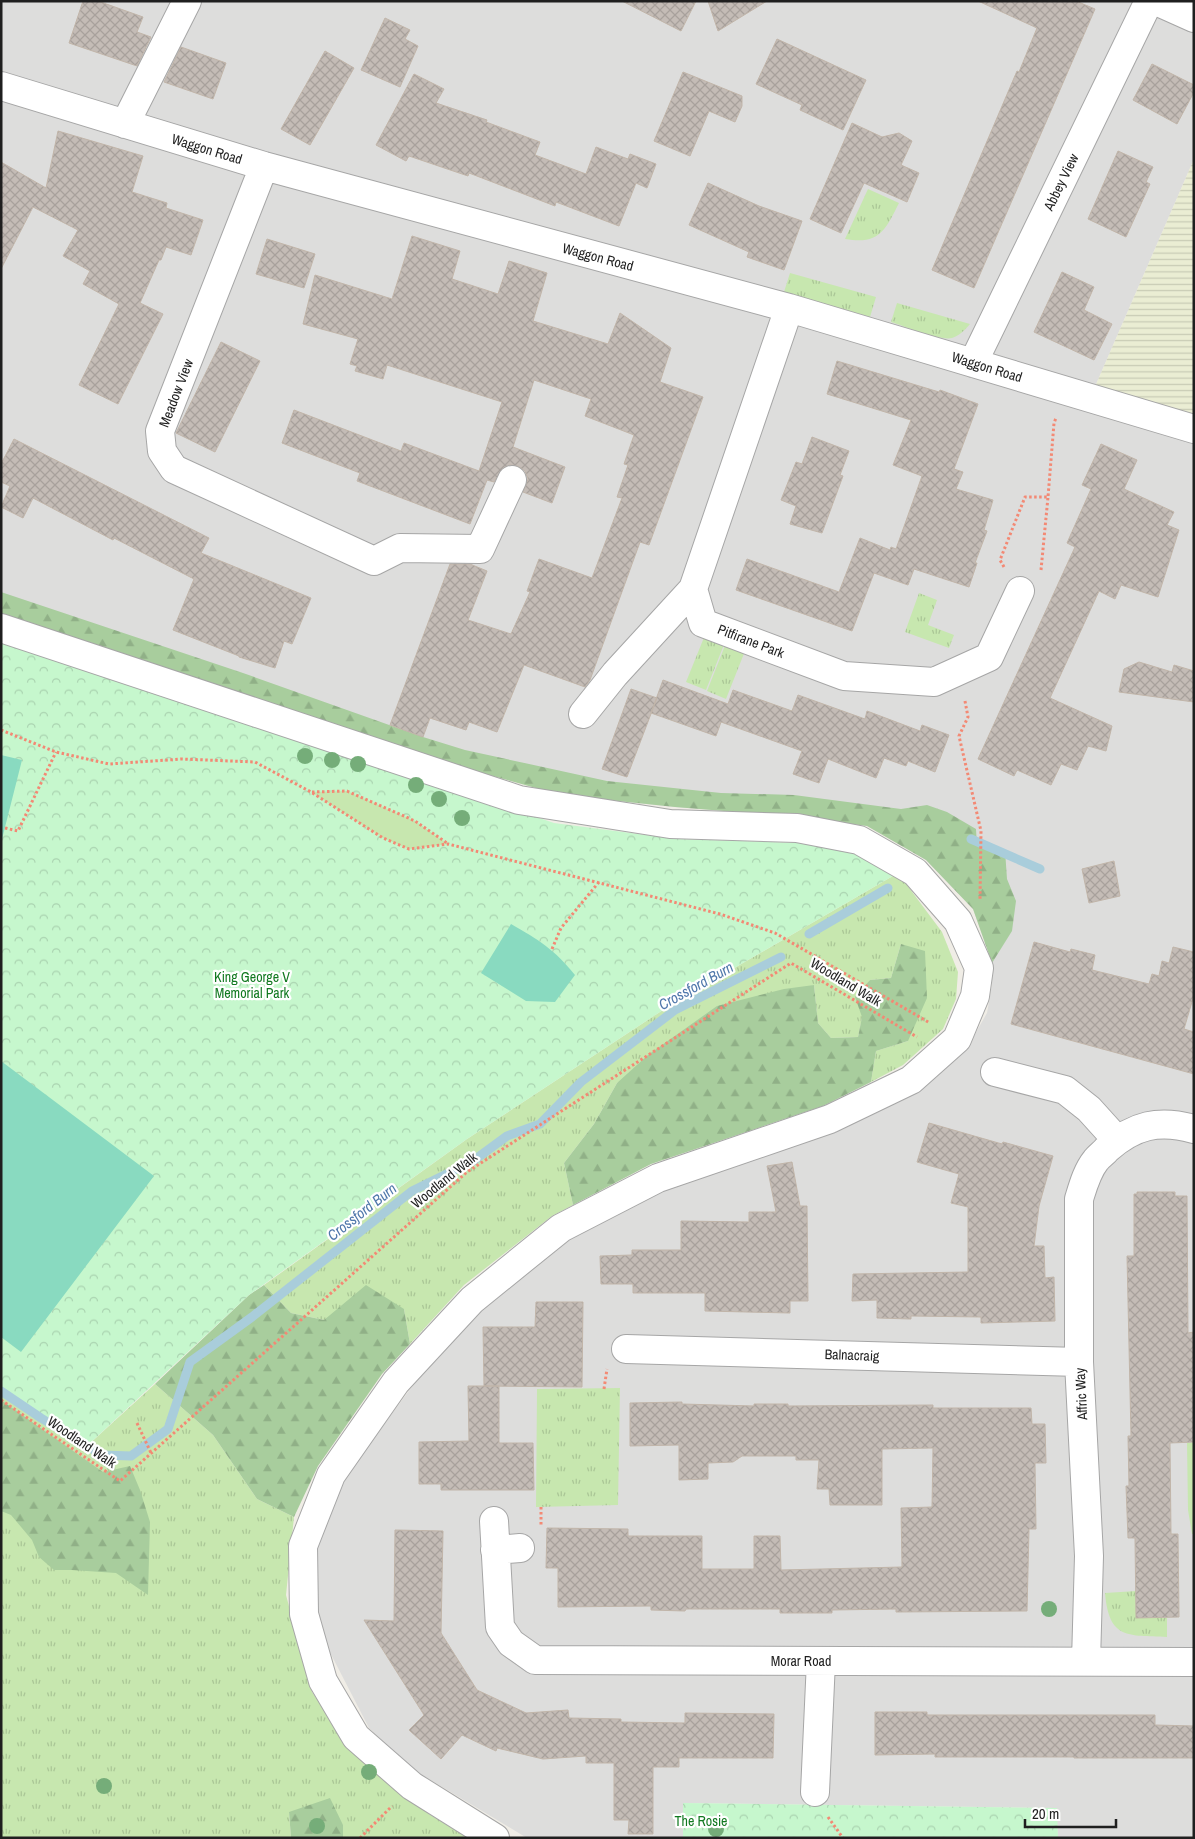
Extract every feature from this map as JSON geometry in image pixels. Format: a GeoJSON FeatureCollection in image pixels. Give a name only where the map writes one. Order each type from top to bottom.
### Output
{"type":"FeatureCollection","features":[{"type":"Feature","properties":{"kind":"street"},"geometry":{"type":"LineString","coordinates":[[125,124],[188,1]]}},
{"type":"Feature","properties":{"kind":"street","name":"Abbey View"},"geometry":{"type":"LineString","coordinates":[[973,363],[1149,1]]}},
{"type":"Feature","properties":{"kind":"street"},"geometry":{"type":"LineString","coordinates":[[1156,1],[1194,18]]}},
{"type":"Feature","properties":{"kind":"street","name":"Waggon Road"},"geometry":{"type":"LineString","coordinates":[[1,86],[264,166],[789,308],[1194,429]]}},
{"type":"Feature","properties":{"kind":"street","name":"Meadow View"},"geometry":{"type":"LineString","coordinates":[[264,166],[160,431],[162,452],[174,469],[374,561],[400,548],[480,549],[512,480]]}},
{"type":"Feature","properties":{"kind":"street"},"geometry":{"type":"LineString","coordinates":[[583,714],[615,674],[692,589],[789,308]]}},
{"type":"Feature","properties":{"kind":"street","name":"Pitfirane Park"},"geometry":{"type":"LineString","coordinates":[[692,589],[703,623],[844,676],[934,682],[989,657],[1020,590]]}},
{"type":"Feature","properties":{"kind":"street"},"geometry":{"type":"LineString","coordinates":[[1,628],[519,800],[670,824],[798,828],[859,840],[915,872],[958,921],[979,968],[975,996],[950,1046],[911,1080],[830,1119],[658,1178],[561,1228],[472,1300],[396,1382],[331,1475],[303,1546],[304,1614],[323,1681],[356,1737],[412,1786],[496,1838]]}},
{"type":"Feature","properties":{"kind":"street"},"geometry":{"type":"LineString","coordinates":[[995,1072],[1065,1090],[1089,1109],[1117,1140]]}},
{"type":"Feature","properties":{"kind":"street","name":"Affric Way"},"geometry":{"type":"LineString","coordinates":[[1086,1661],[1089,1556],[1079,1362],[1079,1199],[1095,1160],[1117,1140],[1137,1129],[1161,1124],[1182,1125],[1194,1129]]}},
{"type":"Feature","properties":{"kind":"street","name":"Balnacraig"},"geometry":{"type":"LineString","coordinates":[[626,1349],[1079,1362]]}},
{"type":"Feature","properties":{"kind":"street","name":"Morar Road"},"geometry":{"type":"LineString","coordinates":[[494,1521],[508,1549],[500,1627],[511,1643],[535,1660],[1194,1662]]}},
{"type":"Feature","properties":{"kind":"street"},"geometry":{"type":"LineString","coordinates":[[815,1792],[821,1661]]}},
{"type":"Feature","properties":{"kind":"path"},"geometry":{"type":"LineString","coordinates":[[1048,497],[1024,497],[1000,560],[1020,590],[1040,578],[1048,497],[1054,423],[1065,391]]}},
{"type":"Feature","properties":{"kind":"path"},"geometry":{"type":"LineString","coordinates":[[958,671],[968,717],[959,736],[981,831],[981,862]]}},
{"type":"Feature","properties":{"kind":"path"},"geometry":{"type":"LineString","coordinates":[[1,730],[56,752],[109,764],[182,759],[256,762],[311,792],[383,838],[409,849],[448,844]]}},
{"type":"Feature","properties":{"kind":"path"},"geometry":{"type":"LineString","coordinates":[[5,828],[18,831],[56,752]]}},
{"type":"Feature","properties":{"kind":"path"},"geometry":{"type":"LineString","coordinates":[[311,792],[347,791],[415,821],[448,844],[720,914],[775,933],[950,1046]]}},
{"type":"Feature","properties":{"kind":"path"},"geometry":{"type":"LineString","coordinates":[[552,950],[561,928],[598,882]]}},
{"type":"Feature","properties":{"kind":"path","name":"Woodland Walk"},"geometry":{"type":"LineString","coordinates":[[1,1400],[120,1480],[467,1172],[791,962],[950,1046]]}},
{"type":"Feature","properties":{"kind":"path"},"geometry":{"type":"LineString","coordinates":[[137,1423],[151,1453]]}},
{"type":"Feature","properties":{"kind":"path"},"geometry":{"type":"LineString","coordinates":[[360,1838],[412,1786]]}},
{"type":"Feature","properties":{"kind":"shaded area"},"geometry":{"type":"Polygon","coordinates":[[[1,1],[1194,1],[1194,159],[1094,389],[1194,419],[1194,1838],[1058,1838],[1056,1808],[683,1803],[683,1838],[527,1838],[409,1767],[369,1728],[319,1631],[314,1548],[340,1484],[408,1392],[477,1304],[565,1237],[659,1185],[909,1092],[962,1054],[971,1041],[987,1013],[992,984],[992,962],[973,909],[926,860],[867,826],[798,817],[561,795],[1,618],[1,1]]]}},
{"type":"Feature","properties":{"kind":"green space"},"geometry":{"type":"Polygon","coordinates":[[[1194,159],[1194,419],[1094,389],[1194,159]]]}},
{"type":"Feature","properties":{"kind":"green space"},"geometry":{"type":"Polygon","coordinates":[[[868,189],[899,203],[880,234],[866,240],[845,239],[868,189]]]}},
{"type":"Feature","properties":{"kind":"green space"},"geometry":{"type":"Polygon","coordinates":[[[790,273],[876,297],[870,317],[784,292],[790,273]]]}},
{"type":"Feature","properties":{"kind":"green space"},"geometry":{"type":"Polygon","coordinates":[[[897,303],[970,324],[952,338],[930,335],[891,322],[897,303]]]}},
{"type":"Feature","properties":{"kind":"green space"},"geometry":{"type":"Polygon","coordinates":[[[1,592],[465,750],[607,781],[721,793],[794,795],[901,809],[927,805],[947,812],[976,829],[977,846],[1005,850],[1007,879],[1016,901],[1012,931],[992,963],[973,909],[926,860],[867,826],[798,817],[561,795],[424,757],[1,618],[1,592]]]}},
{"type":"Feature","properties":{"kind":"green space"},"geometry":{"type":"Polygon","coordinates":[[[919,593],[937,600],[928,625],[954,635],[949,648],[905,632],[919,593]]]}},
{"type":"Feature","properties":{"kind":"green space"},"geometry":{"type":"Polygon","coordinates":[[[705,635],[725,642],[706,690],[686,682],[705,635]]]}},
{"type":"Feature","properties":{"kind":"green space","name":"King George V Memorial Park"},"geometry":{"type":"Polygon","coordinates":[[[1,641],[554,823],[677,839],[799,843],[856,848],[898,873],[669,1006],[467,1139],[249,1295],[87,1446],[1,1389],[1,641]]]}},
{"type":"Feature","properties":{"kind":"green space"},"geometry":{"type":"Polygon","coordinates":[[[726,643],[745,651],[726,699],[707,691],[726,643]]]}},
{"type":"Feature","properties":{"kind":"green space"},"geometry":{"type":"Polygon","coordinates":[[[1,755],[22,760],[1,843],[1,755]]]}},
{"type":"Feature","properties":{"kind":"green space"},"geometry":{"type":"Polygon","coordinates":[[[347,791],[415,821],[448,844],[409,849],[383,838],[311,792],[347,791]]]}},
{"type":"Feature","properties":{"kind":"green space"},"geometry":{"type":"Polygon","coordinates":[[[898,873],[942,932],[958,972],[956,999],[943,1029],[903,1065],[871,1082],[876,1051],[908,1041],[901,944],[891,978],[870,980],[858,1037],[831,1038],[818,1023],[814,985],[617,1083],[594,1124],[564,1163],[573,1205],[552,1216],[464,1285],[410,1344],[404,1309],[324,1320],[291,1313],[264,1285],[467,1139],[669,1006],[898,873]]]}},
{"type":"Feature","properties":{"kind":"green space"},"geometry":{"type":"Polygon","coordinates":[[[511,924],[546,946],[575,975],[555,1002],[526,1001],[481,973],[511,924]]]}},
{"type":"Feature","properties":{"kind":"green space"},"geometry":{"type":"Polygon","coordinates":[[[901,944],[925,951],[927,998],[908,1041],[876,1051],[871,1082],[823,1106],[651,1164],[573,1205],[564,1163],[594,1124],[617,1083],[648,1055],[717,1006],[784,989],[814,985],[818,1023],[831,1038],[858,1037],[862,1017],[855,997],[870,980],[891,978],[901,944]]]}},
{"type":"Feature","properties":{"kind":"green space"},"geometry":{"type":"Polygon","coordinates":[[[1,1061],[154,1176],[21,1352],[1,1337],[1,1061]]]}},
{"type":"Feature","properties":{"kind":"green space"},"geometry":{"type":"Polygon","coordinates":[[[264,1285],[291,1313],[324,1320],[366,1285],[404,1309],[410,1344],[382,1374],[318,1466],[294,1517],[257,1499],[213,1435],[155,1384],[249,1295],[264,1285]]]}},
{"type":"Feature","properties":{"kind":"green space"},"geometry":{"type":"Polygon","coordinates":[[[155,1384],[213,1435],[257,1499],[294,1517],[286,1595],[312,1692],[350,1749],[429,1814],[468,1838],[343,1838],[343,1825],[289,1812],[291,1838],[1,1838],[1,1389],[87,1446],[155,1384]]]}},
{"type":"Feature","properties":{"kind":"green space"},"geometry":{"type":"Polygon","coordinates":[[[620,1388],[618,1505],[536,1507],[537,1389],[620,1388]]]}},
{"type":"Feature","properties":{"kind":"green space"},"geometry":{"type":"Polygon","coordinates":[[[1,1400],[103,1472],[130,1466],[150,1522],[148,1595],[116,1573],[54,1570],[39,1557],[32,1540],[11,1515],[1,1511],[1,1400]]]}},
{"type":"Feature","properties":{"kind":"green space"},"geometry":{"type":"Polygon","coordinates":[[[1194,1442],[1194,1534],[1192,1534],[1188,1510],[1187,1443],[1194,1442]]]}},
{"type":"Feature","properties":{"kind":"green space"},"geometry":{"type":"Polygon","coordinates":[[[1136,1591],[1137,1618],[1167,1618],[1167,1637],[1131,1635],[1116,1627],[1107,1608],[1105,1593],[1136,1591]]]}},
{"type":"Feature","properties":{"kind":"green space"},"geometry":{"type":"Polygon","coordinates":[[[330,1798],[343,1825],[343,1838],[291,1838],[289,1812],[330,1798]]]}},
{"type":"Feature","properties":{"kind":"green space","name":"The Rosie"},"geometry":{"type":"Polygon","coordinates":[[[683,1803],[1057,1808],[1058,1838],[683,1838],[683,1803]]]}},
{"type":"Feature","properties":{"kind":"building"},"geometry":{"type":"Polygon","coordinates":[[[83,1],[98,1],[143,17],[137,32],[151,37],[137,66],[69,43],[83,1]]]}},
{"type":"Feature","properties":{"kind":"building"},"geometry":{"type":"Polygon","coordinates":[[[622,1],[696,1],[681,31],[622,1]]]}},
{"type":"Feature","properties":{"kind":"building"},"geometry":{"type":"Polygon","coordinates":[[[708,1],[767,1],[718,31],[708,1]]]}},
{"type":"Feature","properties":{"kind":"building"},"geometry":{"type":"Polygon","coordinates":[[[978,1],[1076,1],[1095,9],[974,288],[932,270],[1037,28],[978,1]]]}},
{"type":"Feature","properties":{"kind":"building"},"geometry":{"type":"Polygon","coordinates":[[[385,18],[410,30],[405,39],[418,46],[400,87],[361,70],[385,18]]]}},
{"type":"Feature","properties":{"kind":"building"},"geometry":{"type":"Polygon","coordinates":[[[777,39],[866,80],[843,130],[800,110],[802,105],[756,84],[777,39]]]}},
{"type":"Feature","properties":{"kind":"building"},"geometry":{"type":"Polygon","coordinates":[[[181,47],[226,63],[213,99],[164,82],[181,47]]]}},
{"type":"Feature","properties":{"kind":"building"},"geometry":{"type":"Polygon","coordinates":[[[325,51],[354,68],[310,145],[281,129],[325,51]]]}},
{"type":"Feature","properties":{"kind":"building"},"geometry":{"type":"Polygon","coordinates":[[[1152,64],[1194,85],[1194,92],[1177,124],[1133,100],[1152,64]]]}},
{"type":"Feature","properties":{"kind":"building"},"geometry":{"type":"Polygon","coordinates":[[[683,72],[742,96],[742,106],[735,122],[709,111],[690,156],[654,141],[683,72]]]}},
{"type":"Feature","properties":{"kind":"building"},"geometry":{"type":"Polygon","coordinates":[[[414,74],[444,89],[436,103],[487,120],[486,122],[540,142],[535,155],[586,174],[596,147],[628,159],[630,154],[656,164],[647,188],[636,183],[619,226],[556,202],[555,206],[469,173],[468,176],[409,156],[406,161],[376,145],[414,74]]]}},
{"type":"Feature","properties":{"kind":"building"},"geometry":{"type":"Polygon","coordinates":[[[852,123],[882,137],[899,133],[912,141],[901,165],[919,173],[907,202],[864,183],[841,233],[810,219],[852,123]]]}},
{"type":"Feature","properties":{"kind":"building"},"geometry":{"type":"Polygon","coordinates":[[[58,131],[143,156],[132,192],[167,203],[166,208],[203,220],[191,255],[166,247],[161,260],[159,260],[140,303],[163,314],[118,404],[79,385],[119,304],[83,284],[90,271],[63,256],[78,230],[33,207],[1,269],[1,162],[46,188],[58,131]]]}},
{"type":"Feature","properties":{"kind":"building"},"geometry":{"type":"Polygon","coordinates":[[[1118,151],[1153,167],[1146,182],[1150,184],[1126,237],[1088,219],[1118,151]]]}},
{"type":"Feature","properties":{"kind":"building"},"geometry":{"type":"Polygon","coordinates":[[[708,183],[759,206],[802,221],[784,270],[747,257],[749,252],[689,225],[708,183]]]}},
{"type":"Feature","properties":{"kind":"building"},"geometry":{"type":"Polygon","coordinates":[[[412,236],[460,251],[452,279],[498,294],[509,261],[547,273],[533,321],[608,344],[620,313],[671,348],[660,382],[703,397],[649,545],[640,542],[590,680],[585,687],[524,665],[497,732],[469,722],[466,730],[430,718],[423,737],[390,725],[450,564],[470,564],[487,571],[468,620],[511,634],[530,592],[527,591],[539,559],[592,578],[622,498],[617,497],[628,465],[624,464],[634,435],[585,416],[591,399],[534,380],[513,447],[565,467],[552,503],[523,492],[528,479],[525,471],[518,466],[510,465],[503,468],[494,482],[487,480],[470,524],[357,481],[360,473],[282,443],[294,410],[401,451],[404,443],[479,471],[502,402],[387,365],[383,379],[355,371],[357,366],[350,364],[358,339],[303,324],[315,275],[392,299],[412,236]]]}},
{"type":"Feature","properties":{"kind":"building"},"geometry":{"type":"Polygon","coordinates":[[[267,239],[315,254],[304,288],[256,274],[267,239]]]}},
{"type":"Feature","properties":{"kind":"building"},"geometry":{"type":"Polygon","coordinates":[[[1062,272],[1094,287],[1084,310],[1112,324],[1094,360],[1034,332],[1062,272]]]}},
{"type":"Feature","properties":{"kind":"building"},"geometry":{"type":"Polygon","coordinates":[[[221,342],[260,361],[215,452],[176,433],[221,342]]]}},
{"type":"Feature","properties":{"kind":"building"},"geometry":{"type":"Polygon","coordinates":[[[837,361],[939,392],[940,390],[978,404],[954,469],[963,472],[956,489],[993,500],[984,530],[987,531],[975,563],[977,563],[969,587],[914,569],[908,585],[874,573],[852,631],[736,590],[747,559],[839,592],[860,538],[890,550],[891,547],[896,549],[922,476],[893,465],[911,420],[827,394],[837,361]]]}},
{"type":"Feature","properties":{"kind":"building"},"geometry":{"type":"Polygon","coordinates":[[[812,437],[849,451],[840,475],[843,476],[822,533],[790,524],[796,506],[781,500],[796,462],[802,464],[812,437]]]}},
{"type":"Feature","properties":{"kind":"building"},"geometry":{"type":"Polygon","coordinates":[[[14,439],[209,538],[201,553],[311,598],[292,644],[284,641],[275,668],[239,657],[173,630],[194,579],[114,538],[113,540],[33,498],[23,518],[1,507],[10,486],[1,482],[1,464],[14,439]]]}},
{"type":"Feature","properties":{"kind":"building"},"geometry":{"type":"Polygon","coordinates":[[[1101,444],[1137,460],[1124,489],[1174,512],[1167,525],[1179,530],[1158,597],[1121,585],[1115,599],[1099,591],[1050,698],[1112,726],[1106,751],[1088,746],[1077,770],[1061,764],[1051,785],[1017,770],[1014,776],[978,759],[1075,547],[1067,543],[1091,489],[1082,485],[1101,444]]]}},
{"type":"Feature","properties":{"kind":"building"},"geometry":{"type":"Polygon","coordinates":[[[1139,662],[1172,672],[1174,665],[1194,671],[1194,702],[1119,692],[1124,669],[1139,662]]]}},
{"type":"Feature","properties":{"kind":"building"},"geometry":{"type":"Polygon","coordinates":[[[663,680],[728,704],[733,690],[792,711],[798,695],[865,719],[867,711],[920,731],[922,725],[949,735],[935,772],[908,761],[906,766],[884,758],[876,778],[828,759],[819,783],[793,774],[802,751],[721,722],[716,736],[651,713],[663,680]]]}},
{"type":"Feature","properties":{"kind":"building"},"geometry":{"type":"Polygon","coordinates":[[[631,689],[657,698],[627,777],[602,769],[631,689]]]}},
{"type":"Feature","properties":{"kind":"building"},"geometry":{"type":"Polygon","coordinates":[[[1114,861],[1120,896],[1089,903],[1082,869],[1114,861]]]}},
{"type":"Feature","properties":{"kind":"building"},"geometry":{"type":"Polygon","coordinates":[[[1034,942],[1070,952],[1071,949],[1095,955],[1092,970],[1149,984],[1152,974],[1159,976],[1162,961],[1169,963],[1173,947],[1194,952],[1194,995],[1184,1029],[1194,1032],[1194,1074],[1011,1024],[1034,942]]]}},
{"type":"Feature","properties":{"kind":"building"},"geometry":{"type":"Polygon","coordinates":[[[929,1123],[1002,1144],[1003,1142],[1053,1156],[1039,1206],[1034,1246],[1044,1246],[1045,1278],[1054,1277],[1055,1321],[981,1323],[981,1317],[911,1316],[911,1319],[877,1318],[877,1300],[852,1301],[853,1274],[968,1272],[968,1207],[951,1203],[959,1174],[917,1162],[929,1123]]]}},
{"type":"Feature","properties":{"kind":"building"},"geometry":{"type":"Polygon","coordinates":[[[792,1162],[800,1206],[807,1206],[808,1301],[790,1301],[790,1313],[705,1311],[705,1293],[633,1293],[633,1284],[601,1284],[600,1256],[632,1255],[632,1250],[681,1250],[681,1221],[749,1222],[749,1212],[776,1212],[767,1166],[792,1162]]]}},
{"type":"Feature","properties":{"kind":"building"},"geometry":{"type":"Polygon","coordinates":[[[1137,1192],[1175,1192],[1175,1196],[1187,1196],[1188,1333],[1194,1332],[1194,1442],[1170,1443],[1171,1534],[1178,1534],[1179,1617],[1136,1618],[1135,1538],[1128,1538],[1126,1486],[1129,1486],[1128,1436],[1131,1436],[1127,1256],[1134,1256],[1134,1194],[1137,1194],[1137,1192]]]}},
{"type":"Feature","properties":{"kind":"building"},"geometry":{"type":"Polygon","coordinates":[[[536,1302],[583,1302],[582,1387],[484,1386],[483,1327],[535,1327],[536,1302]]]}},
{"type":"Feature","properties":{"kind":"building"},"geometry":{"type":"Polygon","coordinates":[[[468,1386],[499,1386],[499,1443],[533,1443],[534,1490],[441,1490],[441,1484],[419,1484],[419,1442],[469,1441],[468,1386]]]}},
{"type":"Feature","properties":{"kind":"building"},"geometry":{"type":"Polygon","coordinates":[[[682,1402],[682,1404],[754,1406],[754,1404],[788,1404],[788,1406],[933,1405],[933,1408],[1031,1408],[1032,1424],[1045,1424],[1046,1463],[1035,1463],[1036,1529],[1029,1529],[1027,1611],[896,1612],[896,1609],[832,1610],[832,1613],[780,1613],[780,1609],[686,1609],[685,1611],[651,1610],[651,1606],[558,1607],[558,1568],[546,1568],[547,1528],[628,1529],[628,1536],[702,1536],[702,1569],[754,1569],[754,1536],[780,1536],[781,1570],[902,1567],[901,1508],[932,1507],[933,1448],[882,1449],[882,1505],[830,1505],[829,1489],[817,1489],[819,1460],[796,1460],[796,1456],[742,1456],[733,1462],[708,1463],[708,1479],[679,1480],[679,1445],[630,1446],[630,1403],[682,1402]]]}},
{"type":"Feature","properties":{"kind":"building"},"geometry":{"type":"Polygon","coordinates":[[[395,1530],[443,1531],[441,1633],[477,1690],[526,1713],[568,1710],[569,1718],[621,1719],[621,1722],[685,1723],[685,1713],[774,1714],[773,1758],[679,1758],[679,1767],[653,1767],[653,1834],[628,1834],[629,1820],[614,1820],[614,1763],[586,1763],[586,1756],[543,1759],[497,1748],[496,1751],[462,1735],[441,1759],[409,1730],[424,1715],[364,1620],[394,1621],[395,1530]]]}},
{"type":"Feature","properties":{"kind":"building"},"geometry":{"type":"Polygon","coordinates":[[[875,1712],[927,1712],[927,1715],[1155,1715],[1155,1725],[1194,1726],[1194,1758],[935,1757],[935,1754],[875,1755],[875,1712]]]}},
{"type":"Feature","properties":{"kind":"waterway","name":"Crossford Burn"},"geometry":{"type":"LineString","coordinates":[[971,839],[1040,869]]}},
{"type":"Feature","properties":{"kind":"waterway","name":"Crossford Burn"},"geometry":{"type":"LineString","coordinates":[[809,934],[888,888]]}},
{"type":"Feature","properties":{"kind":"waterway","name":"Crossford Burn"},"geometry":{"type":"LineString","coordinates":[[1,1391],[102,1455],[131,1456],[168,1429],[190,1362],[252,1317],[412,1191],[473,1161],[507,1136],[540,1124],[581,1082],[675,1010],[781,957]]}}]}
